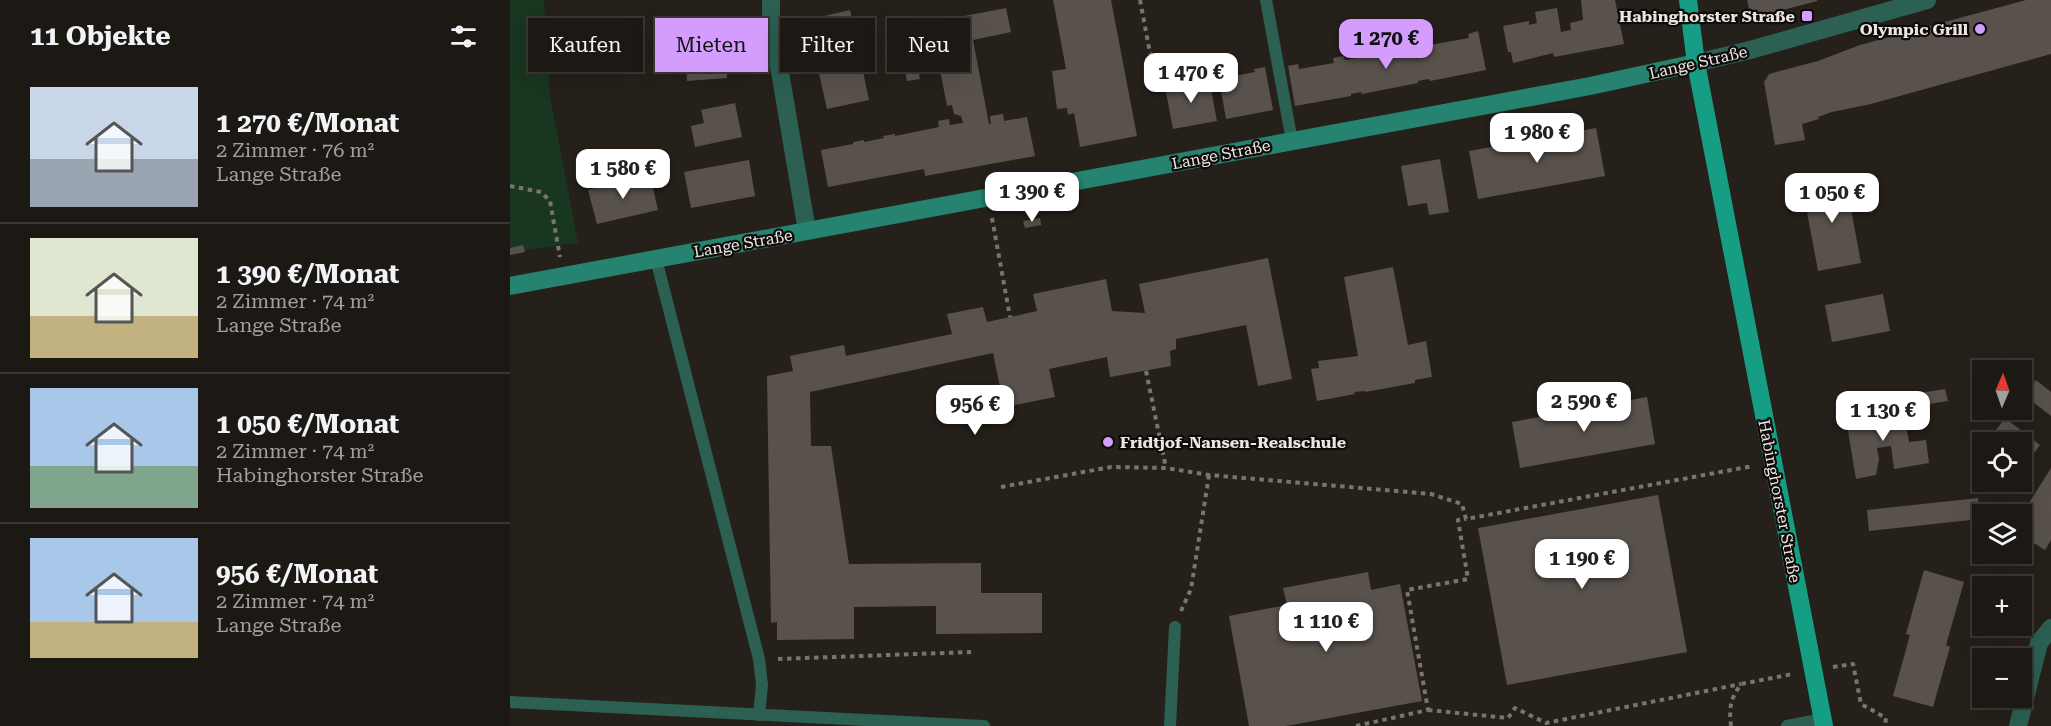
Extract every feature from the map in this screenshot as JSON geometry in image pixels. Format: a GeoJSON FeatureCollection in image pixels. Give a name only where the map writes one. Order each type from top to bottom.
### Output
{"type":"FeatureCollection","features":[{"type":"Feature","properties":{"kind":"main road","name":"Habinghorster Straße"},"geometry":{"type":"LineString","coordinates":[[1688,0],[1696,63],[1813,670],[1826,724]]}},
{"type":"Feature","properties":{"kind":"street"},"geometry":{"type":"LineString","coordinates":[[771,0],[771,19],[807,231]]}},
{"type":"Feature","properties":{"kind":"street","name":"Lange Straße"},"geometry":{"type":"LineString","coordinates":[[510,286],[1590,86],[1750,50],[1927,0]]}},
{"type":"Feature","properties":{"kind":"street"},"geometry":{"type":"LineString","coordinates":[[2018,726],[2039,643],[2051,628]]}},
{"type":"Feature","properties":{"kind":"lane"},"geometry":{"type":"LineString","coordinates":[[1266,0],[1292,141]]}},
{"type":"Feature","properties":{"kind":"lane"},"geometry":{"type":"LineString","coordinates":[[656,259],[759,659],[762,685],[759,715]]}},
{"type":"Feature","properties":{"kind":"lane"},"geometry":{"type":"LineString","coordinates":[[1170,726],[1175,627]]}},
{"type":"Feature","properties":{"kind":"lane"},"geometry":{"type":"LineString","coordinates":[[510,702],[984,726]]}},
{"type":"Feature","properties":{"kind":"lane"},"geometry":{"type":"LineString","coordinates":[[1787,726],[1826,724]]}},
{"type":"Feature","properties":{"kind":"path"},"geometry":{"type":"LineString","coordinates":[[1140,0],[1150,53],[1155,62]]}},
{"type":"Feature","properties":{"kind":"path"},"geometry":{"type":"LineString","coordinates":[[510,186],[541,192],[550,201],[563,276]]}},
{"type":"Feature","properties":{"kind":"path"},"geometry":{"type":"LineString","coordinates":[[988,198],[1010,317]]}},
{"type":"Feature","properties":{"kind":"path"},"geometry":{"type":"LineString","coordinates":[[1146,370],[1166,468]]}},
{"type":"Feature","properties":{"kind":"path"},"geometry":{"type":"LineString","coordinates":[[1428,710],[1407,590],[1468,579],[1458,520],[1773,462]]}},
{"type":"Feature","properties":{"kind":"path"},"geometry":{"type":"LineString","coordinates":[[1001,487],[1111,467],[1166,468],[1431,494],[1462,504],[1466,519]]}},
{"type":"Feature","properties":{"kind":"path"},"geometry":{"type":"LineString","coordinates":[[1175,627],[1191,589],[1209,474]]}},
{"type":"Feature","properties":{"kind":"path"},"geometry":{"type":"LineString","coordinates":[[759,659],[970,652]]}},
{"type":"Feature","properties":{"kind":"path"},"geometry":{"type":"LineString","coordinates":[[1356,726],[1428,710],[1508,718],[1515,708],[1546,723],[1853,664],[1861,704],[1886,718],[1885,726]]}},
{"type":"Feature","properties":{"kind":"path"},"geometry":{"type":"LineString","coordinates":[[1731,726],[1732,697],[1741,684]]}},
{"type":"Feature","properties":{"kind":"green space"},"geometry":{"type":"Polygon","coordinates":[[[510,0],[544,0],[545,18],[528,18],[528,72],[548,72],[550,96],[578,243],[510,252],[510,0]]]}},
{"type":"Feature","properties":{"kind":"building"},"geometry":{"type":"Polygon","coordinates":[[[1053,0],[1111,0],[1137,136],[1080,147],[1074,113],[1068,115],[1067,108],[1057,109],[1052,71],[1066,69],[1053,0]]]}},
{"type":"Feature","properties":{"kind":"building"},"geometry":{"type":"Polygon","coordinates":[[[1581,0],[1615,0],[1624,44],[1554,57],[1553,53],[1513,63],[1511,52],[1508,52],[1503,26],[1529,21],[1529,25],[1537,23],[1535,12],[1557,8],[1561,32],[1571,30],[1570,23],[1583,20],[1581,0]]]}},
{"type":"Feature","properties":{"kind":"building"},"geometry":{"type":"Polygon","coordinates":[[[1747,0],[1817,1],[1760,16],[1750,12],[1747,0]]]}},
{"type":"Feature","properties":{"kind":"building"},"geometry":{"type":"Polygon","coordinates":[[[2026,0],[2051,0],[2051,54],[1871,104],[1832,112],[1802,124],[1805,140],[1775,145],[1764,82],[1769,74],[1818,61],[1860,45],[2026,0]]]}},
{"type":"Feature","properties":{"kind":"building"},"geometry":{"type":"Polygon","coordinates":[[[1006,8],[1011,32],[973,40],[989,124],[991,124],[990,116],[1003,114],[1004,121],[1027,117],[1035,156],[925,176],[924,169],[828,187],[821,150],[853,144],[853,142],[884,138],[883,136],[895,134],[895,136],[939,127],[938,121],[949,119],[950,125],[963,123],[961,116],[954,114],[952,105],[947,106],[940,72],[970,72],[970,18],[954,18],[1006,8]]]}},
{"type":"Feature","properties":{"kind":"building"},"geometry":{"type":"Polygon","coordinates":[[[850,10],[852,18],[816,18],[850,10]]]}},
{"type":"Feature","properties":{"kind":"building"},"geometry":{"type":"Polygon","coordinates":[[[1478,31],[1486,70],[1295,106],[1288,66],[1298,64],[1299,69],[1334,63],[1333,58],[1343,56],[1345,60],[1356,58],[1354,50],[1369,47],[1371,55],[1411,48],[1412,52],[1419,50],[1417,39],[1428,37],[1430,45],[1469,38],[1468,34],[1478,31]]]}},
{"type":"Feature","properties":{"kind":"building"},"geometry":{"type":"Polygon","coordinates":[[[1265,67],[1273,110],[1226,119],[1219,79],[1255,72],[1254,69],[1265,67]]]}},
{"type":"Feature","properties":{"kind":"building"},"geometry":{"type":"Polygon","coordinates":[[[687,72],[727,72],[727,78],[687,81],[687,72]]]}},
{"type":"Feature","properties":{"kind":"building"},"geometry":{"type":"Polygon","coordinates":[[[819,72],[863,72],[869,100],[827,109],[819,72]]]}},
{"type":"Feature","properties":{"kind":"building"},"geometry":{"type":"Polygon","coordinates":[[[905,72],[930,72],[919,74],[920,79],[907,81],[905,72]]]}},
{"type":"Feature","properties":{"kind":"building"},"geometry":{"type":"Polygon","coordinates":[[[1209,79],[1217,121],[1173,129],[1165,87],[1209,79]]]}},
{"type":"Feature","properties":{"kind":"building"},"geometry":{"type":"Polygon","coordinates":[[[735,103],[742,137],[695,147],[691,126],[704,123],[701,110],[735,103]]]}},
{"type":"Feature","properties":{"kind":"building"},"geometry":{"type":"Polygon","coordinates":[[[1596,128],[1605,176],[1478,199],[1469,151],[1596,128]]]}},
{"type":"Feature","properties":{"kind":"building"},"geometry":{"type":"Polygon","coordinates":[[[1440,159],[1449,212],[1429,215],[1427,203],[1408,206],[1401,166],[1440,159]]]}},
{"type":"Feature","properties":{"kind":"building"},"geometry":{"type":"Polygon","coordinates":[[[749,160],[755,196],[691,208],[684,172],[749,160]]]}},
{"type":"Feature","properties":{"kind":"building"},"geometry":{"type":"Polygon","coordinates":[[[650,175],[658,210],[597,224],[588,190],[650,175]]]}},
{"type":"Feature","properties":{"kind":"building"},"geometry":{"type":"Polygon","coordinates":[[[1845,177],[1861,263],[1818,271],[1802,185],[1845,177]]]}},
{"type":"Feature","properties":{"kind":"building"},"geometry":{"type":"Polygon","coordinates":[[[1040,218],[1041,225],[1025,228],[1023,221],[1040,218]]]}},
{"type":"Feature","properties":{"kind":"building"},"geometry":{"type":"Polygon","coordinates":[[[523,245],[525,252],[510,255],[510,248],[523,245]]]}},
{"type":"Feature","properties":{"kind":"building"},"geometry":{"type":"Polygon","coordinates":[[[1268,258],[1292,379],[1258,386],[1246,325],[1176,339],[1176,349],[1170,351],[1171,366],[1110,377],[1107,357],[1049,369],[1055,397],[1004,407],[993,353],[810,392],[811,446],[831,446],[849,564],[981,563],[981,593],[1042,593],[1042,633],[936,634],[936,606],[854,607],[854,639],[777,640],[777,622],[771,623],[767,376],[793,371],[790,356],[844,345],[846,356],[952,334],[947,314],[983,307],[987,322],[1010,317],[1037,311],[1033,294],[1106,279],[1112,311],[1145,313],[1139,284],[1268,258]]]}},
{"type":"Feature","properties":{"kind":"building"},"geometry":{"type":"Polygon","coordinates":[[[1393,267],[1408,345],[1426,341],[1432,377],[1415,380],[1415,383],[1354,392],[1355,394],[1317,401],[1311,369],[1319,368],[1318,361],[1358,356],[1344,277],[1393,267]]]}},
{"type":"Feature","properties":{"kind":"building"},"geometry":{"type":"Polygon","coordinates":[[[1883,294],[1890,331],[1832,342],[1825,305],[1883,294]]]}},
{"type":"Feature","properties":{"kind":"building"},"geometry":{"type":"Polygon","coordinates":[[[2036,380],[2051,392],[2051,416],[2032,401],[2032,385],[2036,380]]]}},
{"type":"Feature","properties":{"kind":"building"},"geometry":{"type":"Polygon","coordinates":[[[1945,389],[1948,401],[1923,405],[1921,393],[1945,389]]]}},
{"type":"Feature","properties":{"kind":"building"},"geometry":{"type":"Polygon","coordinates":[[[1647,397],[1655,444],[1520,468],[1512,422],[1647,397]]]}},
{"type":"Feature","properties":{"kind":"building"},"geometry":{"type":"Polygon","coordinates":[[[1903,409],[1909,442],[1926,440],[1929,463],[1894,469],[1891,446],[1877,448],[1879,459],[1876,475],[1856,479],[1846,419],[1903,409]]]}},
{"type":"Feature","properties":{"kind":"building"},"geometry":{"type":"Polygon","coordinates":[[[2004,420],[2008,420],[2023,432],[1994,432],[2004,420]]]}},
{"type":"Feature","properties":{"kind":"building"},"geometry":{"type":"Polygon","coordinates":[[[2032,439],[2040,445],[2032,456],[2032,439]]]}},
{"type":"Feature","properties":{"kind":"building"},"geometry":{"type":"Polygon","coordinates":[[[2051,468],[2051,540],[2045,550],[2032,542],[2032,504],[2028,504],[2051,468]]]}},
{"type":"Feature","properties":{"kind":"building"},"geometry":{"type":"Polygon","coordinates":[[[1658,495],[1687,652],[1507,685],[1478,528],[1658,495]]]}},
{"type":"Feature","properties":{"kind":"building"},"geometry":{"type":"Polygon","coordinates":[[[1978,498],[1979,504],[1972,504],[1972,520],[1869,531],[1867,510],[1978,498]]]}},
{"type":"Feature","properties":{"kind":"building"},"geometry":{"type":"Polygon","coordinates":[[[1924,570],[1964,582],[1946,645],[1950,647],[1933,707],[1893,696],[1910,635],[1906,634],[1924,570]]]}},
{"type":"Feature","properties":{"kind":"building"},"geometry":{"type":"Polygon","coordinates":[[[1368,572],[1371,590],[1400,584],[1422,701],[1286,726],[1249,726],[1229,616],[1287,605],[1283,588],[1368,572]]]}},
{"type":"Feature","properties":{"kind":"place","name":"Habinghorster Straße"},"geometry":{"type":"Point","coordinates":[1807,16]}},
{"type":"Feature","properties":{"kind":"place","name":"Olympic Grill"},"geometry":{"type":"Point","coordinates":[1980,29]}},
{"type":"Feature","properties":{"kind":"place","name":"Fridtjof-Nansen-Realschule"},"geometry":{"type":"Point","coordinates":[1108,442]}}]}
